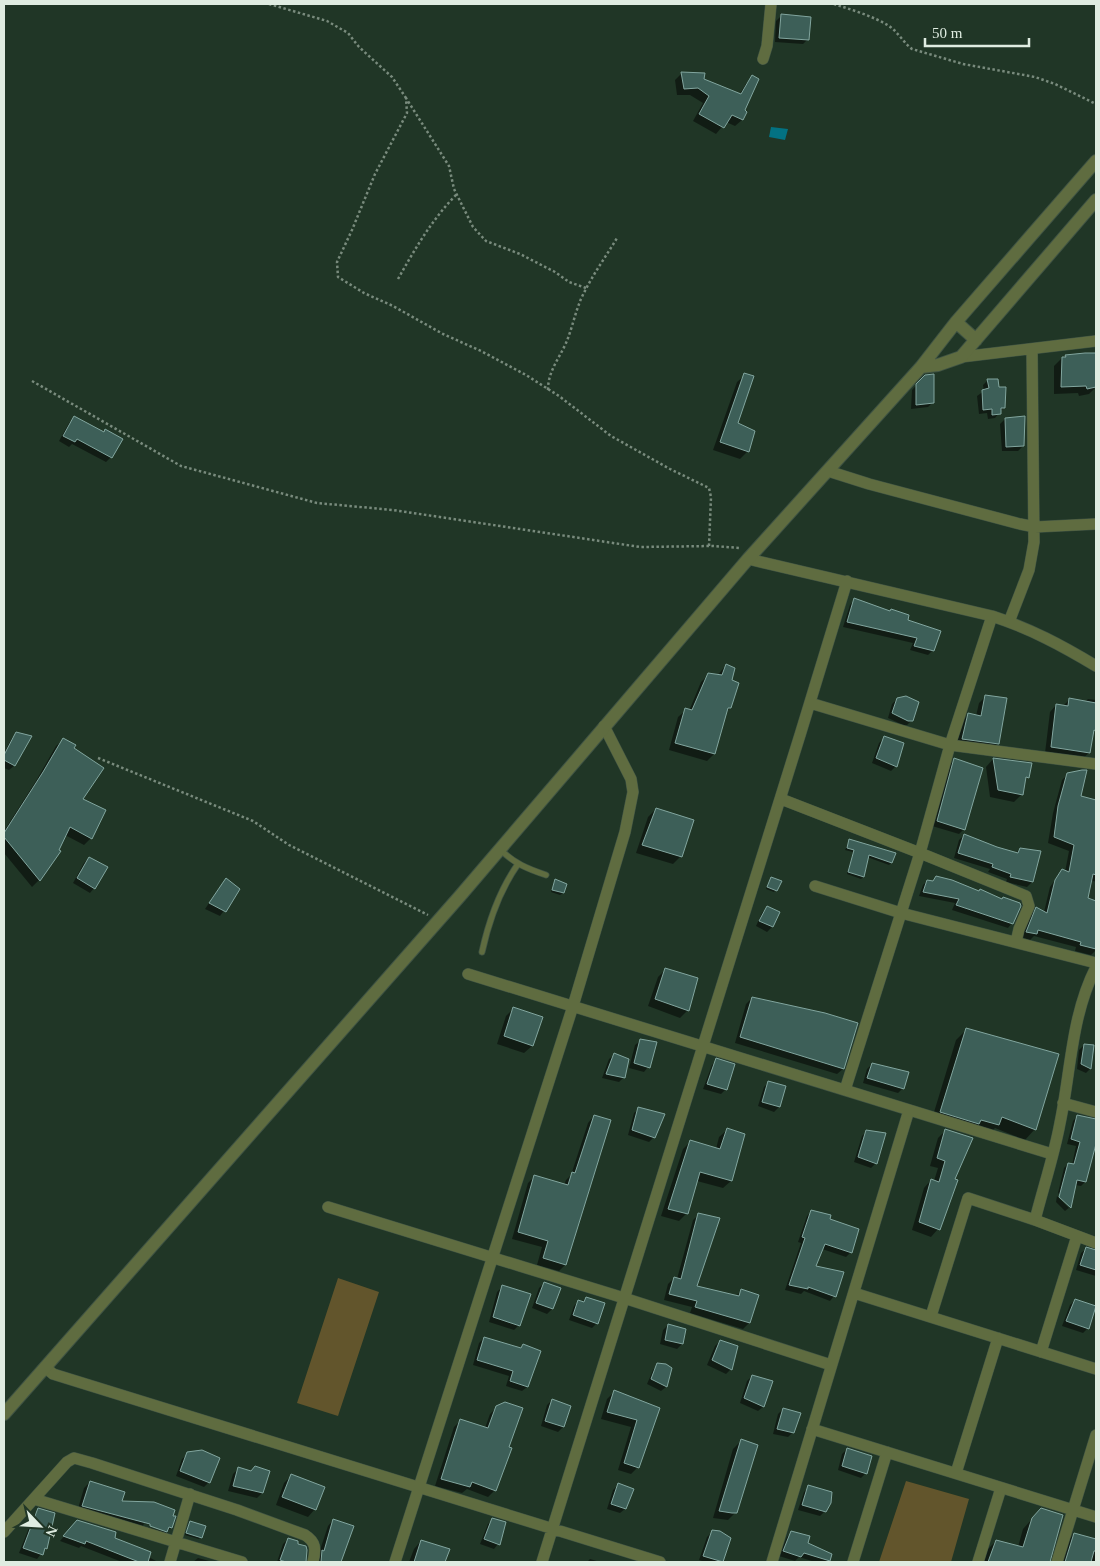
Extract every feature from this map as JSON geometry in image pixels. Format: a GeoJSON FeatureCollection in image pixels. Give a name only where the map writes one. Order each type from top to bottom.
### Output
{"type":"FeatureCollection","features":[{"type":"Feature","properties":{"kind":"street"},"geometry":{"type":"LineString","coordinates":[[763,59],[767,46],[771,4]]}},
{"type":"Feature","properties":{"kind":"street"},"geometry":{"type":"LineString","coordinates":[[4,1414],[500,849],[752,554],[921,367],[956,322],[1096,161]]}},
{"type":"Feature","properties":{"kind":"street"},"geometry":{"type":"LineString","coordinates":[[961,357],[1096,200]]}},
{"type":"Feature","properties":{"kind":"street"},"geometry":{"type":"LineString","coordinates":[[956,322],[976,340]]}},
{"type":"Feature","properties":{"kind":"street"},"geometry":{"type":"LineString","coordinates":[[921,367],[938,365],[961,357],[1096,341]]}},
{"type":"Feature","properties":{"kind":"street"},"geometry":{"type":"LineString","coordinates":[[1008,622],[1029,570],[1035,527],[1032,349]]}},
{"type":"Feature","properties":{"kind":"street"},"geometry":{"type":"LineString","coordinates":[[828,471],[1002,520],[1035,527],[1096,524]]}},
{"type":"Feature","properties":{"kind":"street"},"geometry":{"type":"LineString","coordinates":[[752,554],[847,581],[992,616],[1025,627],[1096,666]]}},
{"type":"Feature","properties":{"kind":"street"},"geometry":{"type":"LineString","coordinates":[[542,1562],[702,1046],[781,799],[847,581]]}},
{"type":"Feature","properties":{"kind":"street"},"geometry":{"type":"LineString","coordinates":[[845,1090],[920,853],[950,746],[992,616]]}},
{"type":"Feature","properties":{"kind":"street"},"geometry":{"type":"LineString","coordinates":[[810,704],[950,746],[1096,764]]}},
{"type":"Feature","properties":{"kind":"street"},"geometry":{"type":"LineString","coordinates":[[395,1562],[573,1006],[625,832],[633,792],[631,779],[604,726]]}},
{"type":"Feature","properties":{"kind":"street"},"geometry":{"type":"LineString","coordinates":[[781,799],[1026,896],[1029,906],[1019,929],[1016,942]]}},
{"type":"Feature","properties":{"kind":"street"},"geometry":{"type":"LineString","coordinates":[[814,886],[901,913],[1096,963]]}},
{"type":"Feature","properties":{"kind":"street"},"geometry":{"type":"LineString","coordinates":[[1035,1220],[1060,1123],[1079,1010],[1096,967]]}},
{"type":"Feature","properties":{"kind":"street"},"geometry":{"type":"LineString","coordinates":[[468,974],[1052,1154]]}},
{"type":"Feature","properties":{"kind":"street"},"geometry":{"type":"LineString","coordinates":[[1063,1103],[1096,1112]]}},
{"type":"Feature","properties":{"kind":"street"},"geometry":{"type":"LineString","coordinates":[[772,1562],[909,1110]]}},
{"type":"Feature","properties":{"kind":"street"},"geometry":{"type":"LineString","coordinates":[[931,1316],[968,1198],[1096,1243]]}},
{"type":"Feature","properties":{"kind":"street"},"geometry":{"type":"LineString","coordinates":[[328,1207],[624,1298],[831,1365]]}},
{"type":"Feature","properties":{"kind":"street"},"geometry":{"type":"LineString","coordinates":[[1041,1352],[1077,1236]]}},
{"type":"Feature","properties":{"kind":"street"},"geometry":{"type":"LineString","coordinates":[[854,1293],[1096,1369]]}},
{"type":"Feature","properties":{"kind":"street"},"geometry":{"type":"LineString","coordinates":[[956,1473],[998,1338]]}},
{"type":"Feature","properties":{"kind":"street"},"geometry":{"type":"LineString","coordinates":[[45,1367],[53,1374],[660,1562]]}},
{"type":"Feature","properties":{"kind":"street"},"geometry":{"type":"LineString","coordinates":[[812,1429],[1096,1517]]}},
{"type":"Feature","properties":{"kind":"street"},"geometry":{"type":"LineString","coordinates":[[1057,1562],[1095,1442]]}},
{"type":"Feature","properties":{"kind":"street"},"geometry":{"type":"LineString","coordinates":[[852,1562],[887,1452]]}},
{"type":"Feature","properties":{"kind":"street"},"geometry":{"type":"LineString","coordinates":[[4,1532],[67,1462],[74,1458],[190,1494],[304,1535],[315,1544],[316,1552],[313,1562]]}},
{"type":"Feature","properties":{"kind":"street"},"geometry":{"type":"LineString","coordinates":[[978,1562],[1001,1488]]}},
{"type":"Feature","properties":{"kind":"street"},"geometry":{"type":"LineString","coordinates":[[170,1562],[190,1494]]}},
{"type":"Feature","properties":{"kind":"street"},"geometry":{"type":"LineString","coordinates":[[34,1498],[242,1562]]}},
{"type":"Feature","properties":{"kind":"lane"},"geometry":{"type":"LineString","coordinates":[[500,849],[508,858],[518,864],[546,875]]}},
{"type":"Feature","properties":{"kind":"lane"},"geometry":{"type":"LineString","coordinates":[[482,952],[489,923],[499,896],[506,880],[518,864]]}},
{"type":"Feature","properties":{"kind":"path"},"geometry":{"type":"LineString","coordinates":[[269,4],[327,21],[348,33],[359,47],[392,78],[449,166],[456,194],[473,227],[486,241],[520,254],[555,272],[569,282],[586,288]]}},
{"type":"Feature","properties":{"kind":"path"},"geometry":{"type":"LineString","coordinates":[[834,4],[890,26],[912,48],[963,64],[1035,77],[1056,84],[1096,104]]}},
{"type":"Feature","properties":{"kind":"path"},"geometry":{"type":"LineString","coordinates":[[406,98],[407,113],[374,174],[337,262],[338,277],[364,293],[526,375],[611,436],[709,488],[711,497],[709,546]]}},
{"type":"Feature","properties":{"kind":"path"},"geometry":{"type":"LineString","coordinates":[[398,280],[432,222],[456,194]]}},
{"type":"Feature","properties":{"kind":"path"},"geometry":{"type":"LineString","coordinates":[[548,390],[548,382],[552,370],[573,327],[580,301],[617,238]]}},
{"type":"Feature","properties":{"kind":"path"},"geometry":{"type":"LineString","coordinates":[[32,381],[181,466],[317,503],[393,510],[640,548],[709,546],[752,554]]}},
{"type":"Feature","properties":{"kind":"path"},"geometry":{"type":"LineString","coordinates":[[98,758],[253,821],[289,845],[438,920]]}},
{"type":"Feature","properties":{"kind":"shaded area"},"geometry":{"type":"Polygon","coordinates":[[[338,1278],[379,1292],[338,1416],[297,1403],[338,1278]]]}},
{"type":"Feature","properties":{"kind":"shaded area"},"geometry":{"type":"Polygon","coordinates":[[[906,1481],[969,1499],[951,1562],[879,1562],[906,1481]]]}},
{"type":"Feature","properties":{"kind":"water"},"geometry":{"type":"Polygon","coordinates":[[[771,127],[788,129],[785,140],[769,137],[771,127]]]}},
{"type":"Feature","properties":{"kind":"building"},"geometry":{"type":"Polygon","coordinates":[[[781,14],[811,17],[809,40],[779,38],[781,14]]]}},
{"type":"Feature","properties":{"kind":"building"},"geometry":{"type":"Polygon","coordinates":[[[681,72],[705,73],[704,79],[741,94],[752,75],[759,79],[745,110],[747,112],[743,120],[732,115],[724,128],[699,114],[709,96],[698,88],[684,89],[681,72]]]}},
{"type":"Feature","properties":{"kind":"building"},"geometry":{"type":"Polygon","coordinates":[[[1096,353],[1096,387],[1087,389],[1086,386],[1061,387],[1062,357],[1096,353]]]}},
{"type":"Feature","properties":{"kind":"building"},"geometry":{"type":"Polygon","coordinates":[[[744,373],[754,376],[738,423],[755,431],[749,452],[720,442],[744,373]]]}},
{"type":"Feature","properties":{"kind":"building"},"geometry":{"type":"Polygon","coordinates":[[[934,374],[934,403],[916,405],[916,384],[925,375],[934,374]]]}},
{"type":"Feature","properties":{"kind":"building"},"geometry":{"type":"Polygon","coordinates":[[[987,379],[998,379],[999,387],[1006,387],[1005,408],[1001,408],[1001,414],[992,415],[992,409],[983,410],[982,390],[989,388],[987,379]]]}},
{"type":"Feature","properties":{"kind":"building"},"geometry":{"type":"Polygon","coordinates":[[[74,416],[104,432],[105,429],[123,439],[112,458],[77,439],[75,442],[63,436],[74,416]]]}},
{"type":"Feature","properties":{"kind":"building"},"geometry":{"type":"Polygon","coordinates":[[[1025,416],[1024,446],[1006,447],[1005,418],[1025,416]]]}},
{"type":"Feature","properties":{"kind":"building"},"geometry":{"type":"Polygon","coordinates":[[[854,598],[890,611],[891,609],[909,615],[908,620],[941,631],[934,651],[914,646],[917,638],[847,622],[854,598]]]}},
{"type":"Feature","properties":{"kind":"building"},"geometry":{"type":"Polygon","coordinates":[[[726,664],[735,668],[732,680],[739,683],[731,708],[728,708],[715,754],[675,743],[685,708],[692,710],[708,673],[722,675],[726,664]]]}},
{"type":"Feature","properties":{"kind":"building"},"geometry":{"type":"Polygon","coordinates":[[[985,695],[1007,698],[999,744],[962,739],[968,713],[981,716],[985,695]]]}},
{"type":"Feature","properties":{"kind":"building"},"geometry":{"type":"Polygon","coordinates":[[[906,696],[919,702],[913,721],[908,721],[892,713],[897,698],[906,696]]]}},
{"type":"Feature","properties":{"kind":"building"},"geometry":{"type":"Polygon","coordinates":[[[1069,698],[1096,703],[1096,731],[1094,730],[1090,753],[1051,747],[1056,704],[1068,706],[1069,698]]]}},
{"type":"Feature","properties":{"kind":"building"},"geometry":{"type":"Polygon","coordinates":[[[16,732],[32,736],[15,766],[4,760],[4,755],[16,732]]]}},
{"type":"Feature","properties":{"kind":"building"},"geometry":{"type":"Polygon","coordinates":[[[884,736],[904,743],[897,767],[876,758],[884,736]]]}},
{"type":"Feature","properties":{"kind":"building"},"geometry":{"type":"Polygon","coordinates":[[[63,738],[76,745],[74,748],[104,768],[83,799],[106,810],[92,839],[70,827],[59,850],[61,851],[40,881],[4,837],[4,833],[63,738]]]}},
{"type":"Feature","properties":{"kind":"building"},"geometry":{"type":"Polygon","coordinates":[[[954,758],[983,768],[965,830],[937,821],[954,758]]]}},
{"type":"Feature","properties":{"kind":"building"},"geometry":{"type":"Polygon","coordinates":[[[993,758],[1032,763],[1029,778],[1026,777],[1023,795],[998,790],[993,758]]]}},
{"type":"Feature","properties":{"kind":"building"},"geometry":{"type":"Polygon","coordinates":[[[1087,770],[1081,796],[1096,800],[1096,875],[1093,874],[1088,898],[1096,901],[1096,949],[1080,945],[1081,942],[1038,930],[1037,934],[1026,932],[1036,907],[1047,913],[1055,880],[1062,869],[1069,872],[1074,845],[1054,837],[1058,806],[1067,773],[1087,770]]]}},
{"type":"Feature","properties":{"kind":"building"},"geometry":{"type":"Polygon","coordinates":[[[656,808],[694,820],[682,857],[642,845],[656,808]]]}},
{"type":"Feature","properties":{"kind":"building"},"geometry":{"type":"Polygon","coordinates":[[[964,834],[1018,853],[1020,848],[1041,851],[1033,882],[1010,877],[1011,874],[992,867],[993,864],[958,853],[964,834]]]}},
{"type":"Feature","properties":{"kind":"building"},"geometry":{"type":"Polygon","coordinates":[[[849,839],[896,853],[892,863],[869,855],[864,877],[848,872],[854,850],[847,848],[849,839]]]}},
{"type":"Feature","properties":{"kind":"building"},"geometry":{"type":"Polygon","coordinates":[[[89,857],[108,867],[95,889],[77,878],[89,857]]]}},
{"type":"Feature","properties":{"kind":"building"},"geometry":{"type":"Polygon","coordinates":[[[936,876],[979,891],[980,889],[1002,899],[1003,897],[1020,903],[1021,906],[1013,924],[956,905],[959,899],[923,892],[927,880],[933,881],[936,876]]]}},
{"type":"Feature","properties":{"kind":"building"},"geometry":{"type":"Polygon","coordinates":[[[771,877],[782,881],[777,891],[767,887],[771,877]]]}},
{"type":"Feature","properties":{"kind":"building"},"geometry":{"type":"Polygon","coordinates":[[[226,878],[240,889],[226,912],[209,903],[226,878]]]}},
{"type":"Feature","properties":{"kind":"building"},"geometry":{"type":"Polygon","coordinates":[[[555,879],[567,884],[564,893],[552,890],[555,879]]]}},
{"type":"Feature","properties":{"kind":"building"},"geometry":{"type":"Polygon","coordinates":[[[767,906],[780,912],[773,927],[759,921],[767,906]]]}},
{"type":"Feature","properties":{"kind":"building"},"geometry":{"type":"Polygon","coordinates":[[[665,968],[698,978],[689,1011],[655,999],[665,968]]]}},
{"type":"Feature","properties":{"kind":"building"},"geometry":{"type":"Polygon","coordinates":[[[752,997],[825,1013],[858,1023],[844,1069],[740,1037],[752,997]]]}},
{"type":"Feature","properties":{"kind":"building"},"geometry":{"type":"Polygon","coordinates":[[[513,1007],[543,1017],[533,1046],[504,1036],[513,1007]]]}},
{"type":"Feature","properties":{"kind":"building"},"geometry":{"type":"Polygon","coordinates":[[[966,1028],[1059,1054],[1036,1130],[1002,1117],[999,1125],[981,1120],[979,1124],[940,1112],[966,1028]]]}},
{"type":"Feature","properties":{"kind":"building"},"geometry":{"type":"Polygon","coordinates":[[[640,1039],[657,1042],[650,1068],[634,1063],[640,1039]]]}},
{"type":"Feature","properties":{"kind":"building"},"geometry":{"type":"Polygon","coordinates":[[[1084,1044],[1094,1045],[1091,1069],[1081,1064],[1084,1044]]]}},
{"type":"Feature","properties":{"kind":"building"},"geometry":{"type":"Polygon","coordinates":[[[614,1053],[629,1059],[625,1078],[606,1074],[614,1053]]]}},
{"type":"Feature","properties":{"kind":"building"},"geometry":{"type":"Polygon","coordinates":[[[716,1058],[735,1064],[727,1090],[707,1084],[716,1058]]]}},
{"type":"Feature","properties":{"kind":"building"},"geometry":{"type":"Polygon","coordinates":[[[872,1063],[909,1072],[904,1089],[867,1078],[872,1063]]]}},
{"type":"Feature","properties":{"kind":"building"},"geometry":{"type":"Polygon","coordinates":[[[768,1081],[786,1086],[780,1107],[762,1102],[768,1081]]]}},
{"type":"Feature","properties":{"kind":"building"},"geometry":{"type":"Polygon","coordinates":[[[638,1107],[665,1114],[655,1138],[632,1130],[638,1107]]]}},
{"type":"Feature","properties":{"kind":"building"},"geometry":{"type":"Polygon","coordinates":[[[594,1115],[611,1120],[566,1265],[543,1258],[548,1241],[518,1232],[534,1175],[568,1185],[572,1172],[575,1173],[594,1115]]]}},
{"type":"Feature","properties":{"kind":"building"},"geometry":{"type":"Polygon","coordinates":[[[1077,1115],[1096,1119],[1096,1144],[1086,1182],[1077,1180],[1071,1208],[1059,1197],[1068,1163],[1074,1164],[1080,1142],[1071,1139],[1077,1115]]]}},
{"type":"Feature","properties":{"kind":"building"},"geometry":{"type":"Polygon","coordinates":[[[727,1128],[745,1134],[732,1181],[700,1172],[688,1214],[668,1209],[690,1140],[720,1149],[727,1128]]]}},
{"type":"Feature","properties":{"kind":"building"},"geometry":{"type":"Polygon","coordinates":[[[945,1129],[973,1138],[955,1179],[958,1180],[940,1230],[919,1222],[931,1179],[939,1182],[945,1161],[937,1158],[945,1129]]]}},
{"type":"Feature","properties":{"kind":"building"},"geometry":{"type":"Polygon","coordinates":[[[866,1130],[886,1133],[877,1164],[858,1157],[866,1130]]]}},
{"type":"Feature","properties":{"kind":"building"},"geometry":{"type":"Polygon","coordinates":[[[811,1210],[831,1215],[830,1219],[859,1229],[852,1253],[825,1244],[816,1266],[844,1272],[836,1297],[808,1287],[808,1289],[789,1285],[805,1238],[802,1237],[811,1210]]]}},
{"type":"Feature","properties":{"kind":"building"},"geometry":{"type":"Polygon","coordinates":[[[698,1213],[720,1218],[697,1286],[739,1296],[741,1289],[759,1295],[750,1323],[695,1307],[697,1301],[669,1294],[674,1277],[681,1279],[698,1213]]]}},
{"type":"Feature","properties":{"kind":"building"},"geometry":{"type":"Polygon","coordinates":[[[1086,1247],[1096,1250],[1096,1270],[1080,1265],[1086,1247]]]}},
{"type":"Feature","properties":{"kind":"building"},"geometry":{"type":"Polygon","coordinates":[[[544,1282],[561,1288],[553,1309],[536,1303],[544,1282]]]}},
{"type":"Feature","properties":{"kind":"building"},"geometry":{"type":"Polygon","coordinates":[[[502,1285],[531,1294],[520,1326],[493,1317],[502,1285]]]}},
{"type":"Feature","properties":{"kind":"building"},"geometry":{"type":"Polygon","coordinates":[[[586,1297],[605,1303],[598,1324],[573,1315],[578,1300],[584,1302],[586,1297]]]}},
{"type":"Feature","properties":{"kind":"building"},"geometry":{"type":"Polygon","coordinates":[[[1075,1299],[1096,1306],[1089,1329],[1066,1321],[1075,1299]]]}},
{"type":"Feature","properties":{"kind":"building"},"geometry":{"type":"Polygon","coordinates":[[[668,1324],[686,1329],[683,1344],[665,1340],[668,1324]]]}},
{"type":"Feature","properties":{"kind":"building"},"geometry":{"type":"Polygon","coordinates":[[[484,1337],[521,1348],[523,1344],[541,1351],[528,1387],[510,1381],[513,1371],[477,1360],[484,1337]]]}},
{"type":"Feature","properties":{"kind":"building"},"geometry":{"type":"Polygon","coordinates":[[[720,1340],[738,1346],[732,1370],[712,1360],[720,1340]]]}},
{"type":"Feature","properties":{"kind":"building"},"geometry":{"type":"Polygon","coordinates":[[[657,1363],[666,1364],[672,1368],[667,1387],[651,1379],[657,1363]]]}},
{"type":"Feature","properties":{"kind":"building"},"geometry":{"type":"Polygon","coordinates":[[[752,1375],[773,1381],[764,1407],[744,1398],[752,1375]]]}},
{"type":"Feature","properties":{"kind":"building"},"geometry":{"type":"Polygon","coordinates":[[[614,1390],[660,1408],[639,1468],[624,1463],[637,1420],[607,1412],[614,1390]]]}},
{"type":"Feature","properties":{"kind":"building"},"geometry":{"type":"Polygon","coordinates":[[[552,1399],[571,1406],[564,1427],[545,1421],[552,1399]]]}},
{"type":"Feature","properties":{"kind":"building"},"geometry":{"type":"Polygon","coordinates":[[[505,1402],[523,1408],[509,1447],[512,1448],[496,1491],[472,1482],[470,1487],[441,1479],[460,1419],[488,1428],[496,1406],[505,1402]]]}},
{"type":"Feature","properties":{"kind":"building"},"geometry":{"type":"Polygon","coordinates":[[[783,1408],[801,1413],[794,1433],[777,1429],[783,1408]]]}},
{"type":"Feature","properties":{"kind":"building"},"geometry":{"type":"Polygon","coordinates":[[[741,1439],[758,1445],[737,1513],[719,1511],[741,1439]]]}},
{"type":"Feature","properties":{"kind":"building"},"geometry":{"type":"Polygon","coordinates":[[[847,1448],[872,1456],[867,1474],[842,1466],[847,1448]]]}},
{"type":"Feature","properties":{"kind":"building"},"geometry":{"type":"Polygon","coordinates":[[[202,1450],[220,1458],[210,1483],[180,1471],[187,1452],[202,1450]]]}},
{"type":"Feature","properties":{"kind":"building"},"geometry":{"type":"Polygon","coordinates":[[[255,1466],[270,1471],[263,1493],[233,1486],[238,1467],[251,1471],[255,1466]]]}},
{"type":"Feature","properties":{"kind":"building"},"geometry":{"type":"Polygon","coordinates":[[[291,1474],[325,1487],[316,1510],[282,1497],[291,1474]]]}},
{"type":"Feature","properties":{"kind":"building"},"geometry":{"type":"Polygon","coordinates":[[[90,1481],[125,1492],[122,1501],[154,1502],[175,1510],[173,1516],[176,1516],[172,1528],[169,1527],[167,1532],[150,1526],[150,1524],[82,1506],[90,1481]]]}},
{"type":"Feature","properties":{"kind":"building"},"geometry":{"type":"Polygon","coordinates":[[[618,1483],[634,1489],[626,1509],[611,1504],[618,1483]]]}},
{"type":"Feature","properties":{"kind":"building"},"geometry":{"type":"Polygon","coordinates":[[[808,1485],[832,1492],[831,1503],[826,1512],[802,1505],[808,1485]]]}},
{"type":"Feature","properties":{"kind":"building"},"geometry":{"type":"Polygon","coordinates":[[[38,1508],[55,1513],[47,1549],[45,1548],[43,1555],[23,1548],[38,1508]]]}},
{"type":"Feature","properties":{"kind":"building"},"geometry":{"type":"Polygon","coordinates":[[[1041,1508],[1063,1515],[1050,1562],[988,1562],[996,1540],[1023,1547],[1032,1518],[1041,1508]]]}},
{"type":"Feature","properties":{"kind":"building"},"geometry":{"type":"Polygon","coordinates":[[[492,1518],[506,1522],[500,1545],[484,1539],[492,1518]]]}},
{"type":"Feature","properties":{"kind":"building"},"geometry":{"type":"Polygon","coordinates":[[[333,1519],[354,1526],[341,1562],[321,1562],[322,1550],[324,1551],[333,1519]]]}},
{"type":"Feature","properties":{"kind":"building"},"geometry":{"type":"Polygon","coordinates":[[[77,1520],[116,1532],[115,1538],[151,1552],[148,1562],[139,1562],[86,1541],[85,1544],[63,1536],[77,1520]]]}},
{"type":"Feature","properties":{"kind":"building"},"geometry":{"type":"Polygon","coordinates":[[[190,1521],[206,1526],[202,1538],[186,1533],[190,1521]]]}},
{"type":"Feature","properties":{"kind":"building"},"geometry":{"type":"Polygon","coordinates":[[[712,1530],[720,1531],[731,1538],[723,1562],[703,1556],[712,1530]]]}},
{"type":"Feature","properties":{"kind":"building"},"geometry":{"type":"Polygon","coordinates":[[[791,1531],[810,1536],[808,1543],[832,1554],[830,1561],[804,1553],[801,1557],[783,1551],[791,1531]]]}},
{"type":"Feature","properties":{"kind":"building"},"geometry":{"type":"Polygon","coordinates":[[[1074,1533],[1096,1539],[1096,1551],[1094,1551],[1091,1562],[1065,1562],[1074,1533]]]}},
{"type":"Feature","properties":{"kind":"building"},"geometry":{"type":"Polygon","coordinates":[[[288,1538],[306,1546],[306,1562],[286,1562],[280,1560],[288,1538]]]}},
{"type":"Feature","properties":{"kind":"building"},"geometry":{"type":"Polygon","coordinates":[[[421,1540],[450,1549],[445,1562],[414,1562],[421,1540]]]}}]}
